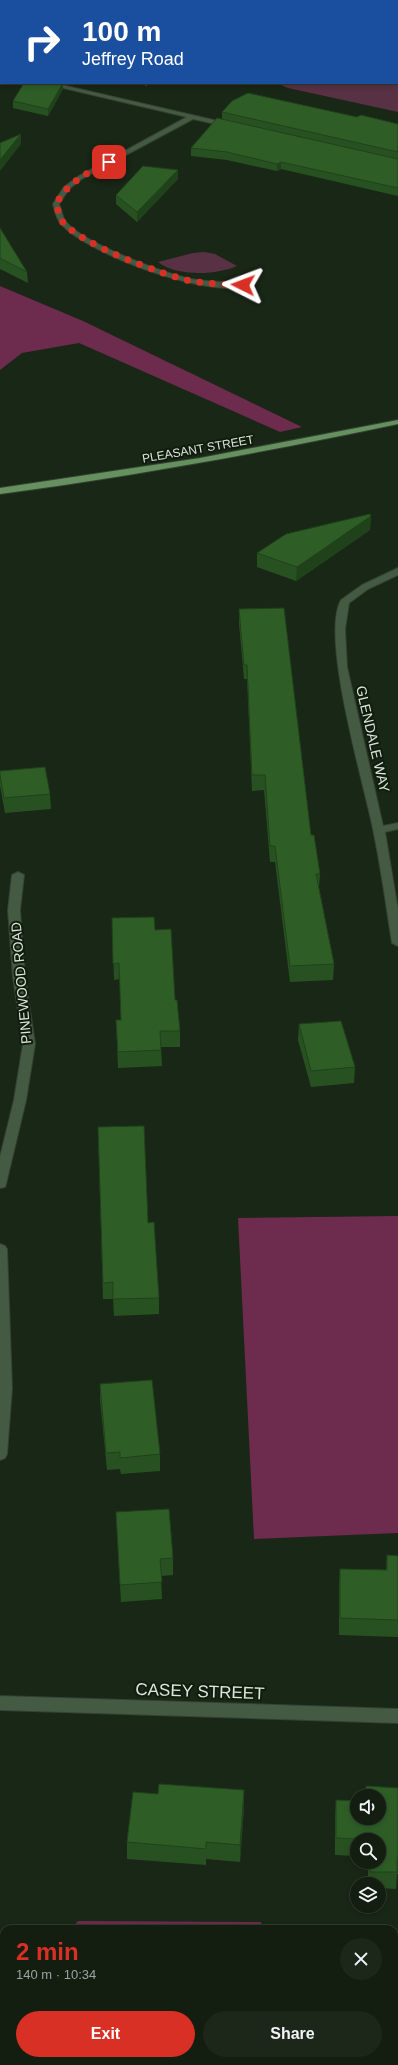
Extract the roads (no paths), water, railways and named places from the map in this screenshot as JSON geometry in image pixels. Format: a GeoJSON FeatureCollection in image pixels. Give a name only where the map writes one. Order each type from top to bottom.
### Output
{"type":"FeatureCollection","features":[{"type":"Feature","properties":{"kind":"main road","name":"PLEASANT STREET"},"geometry":{"type":"LineString","coordinates":[[0,490],[78,481],[209,460],[398,422]]}},
{"type":"Feature","properties":{"kind":"street"},"geometry":{"type":"LineString","coordinates":[[50,84],[238,127]]}},
{"type":"Feature","properties":{"kind":"street"},"geometry":{"type":"LineString","coordinates":[[84,91],[94,86]]}},
{"type":"Feature","properties":{"kind":"street"},"geometry":{"type":"LineString","coordinates":[[192,117],[81,177],[66,188],[56,204],[61,220],[73,233],[97,247],[179,278],[211,284],[243,285]]}},
{"type":"Feature","properties":{"kind":"street","name":"GLENDALE WAY"},"geometry":{"type":"LineString","coordinates":[[398,571],[365,587],[344,602],[340,629],[342,667],[379,830],[398,943]]}},
{"type":"Feature","properties":{"kind":"street"},"geometry":{"type":"LineString","coordinates":[[379,830],[398,826]]}},
{"type":"Feature","properties":{"kind":"street","name":"PINEWOOD ROAD"},"geometry":{"type":"LineString","coordinates":[[0,1184],[20,1100],[29,1044],[19,977],[14,910],[18,876]]}},
{"type":"Feature","properties":{"kind":"street"},"geometry":{"type":"LineString","coordinates":[[0,1249],[5,1388],[0,1454]]}},
{"type":"Feature","properties":{"kind":"street","name":"CASEY STREET"},"geometry":{"type":"LineString","coordinates":[[0,1703],[398,1716]]}}]}
